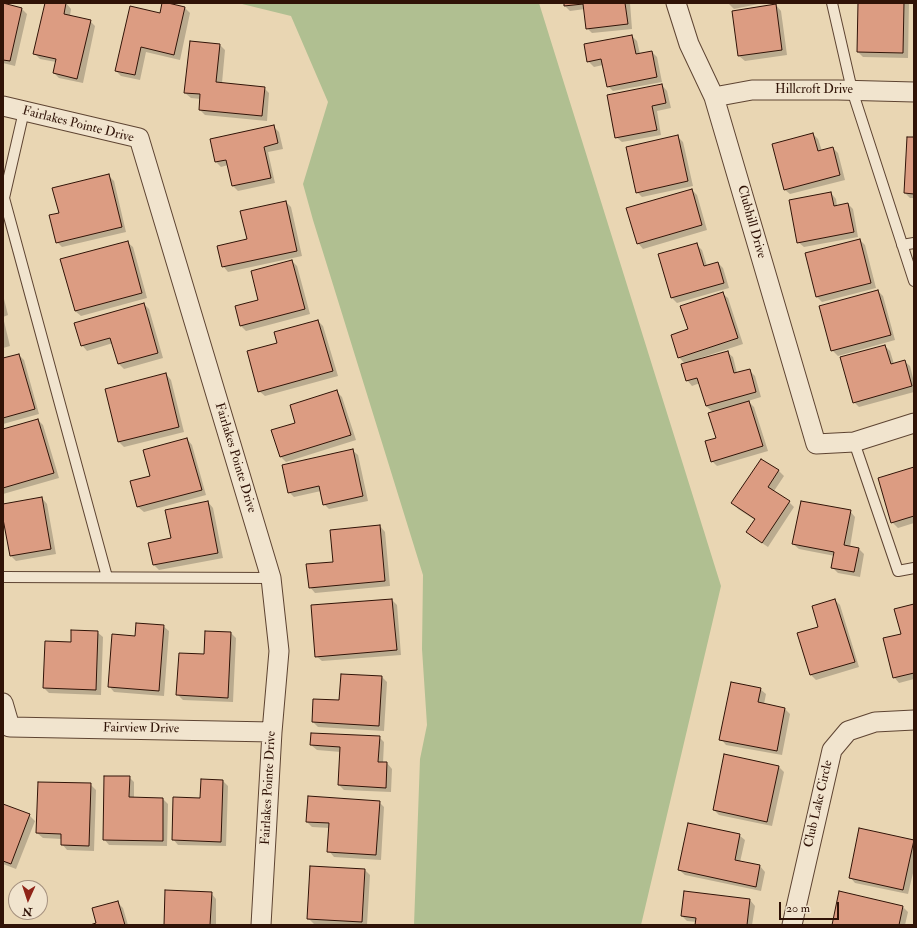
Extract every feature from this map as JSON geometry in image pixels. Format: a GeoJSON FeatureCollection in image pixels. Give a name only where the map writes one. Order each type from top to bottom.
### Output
{"type":"FeatureCollection","features":[{"type":"Feature","properties":{"kind":"street","name":"Clubhill Drive"},"geometry":{"type":"LineString","coordinates":[[676,3],[689,44],[714,97],[816,444],[854,442]]}},
{"type":"Feature","properties":{"kind":"street","name":"Hillcroft Drive"},"geometry":{"type":"LineString","coordinates":[[714,97],[752,90],[852,90],[914,92]]}},
{"type":"Feature","properties":{"kind":"street","name":"Fairlakes Pointe Drive"},"geometry":{"type":"LineString","coordinates":[[3,106],[139,138],[271,578],[279,651],[272,732],[261,925]]}},
{"type":"Feature","properties":{"kind":"street"},"geometry":{"type":"LineString","coordinates":[[854,442],[914,423]]}},
{"type":"Feature","properties":{"kind":"street","name":"Fairview Drive"},"geometry":{"type":"LineString","coordinates":[[3,702],[10,727],[272,732]]}},
{"type":"Feature","properties":{"kind":"street","name":"Club Lake Circle"},"geometry":{"type":"LineString","coordinates":[[792,925],[832,750],[848,731],[875,722],[914,720]]}},
{"type":"Feature","properties":{"kind":"lane"},"geometry":{"type":"LineString","coordinates":[[832,3],[852,90],[914,281]]}},
{"type":"Feature","properties":{"kind":"lane"},"geometry":{"type":"LineString","coordinates":[[24,111],[4,198],[107,577]]}},
{"type":"Feature","properties":{"kind":"lane"},"geometry":{"type":"LineString","coordinates":[[902,245],[914,243]]}},
{"type":"Feature","properties":{"kind":"lane"},"geometry":{"type":"LineString","coordinates":[[854,442],[898,571],[914,568]]}},
{"type":"Feature","properties":{"kind":"lane"},"geometry":{"type":"LineString","coordinates":[[3,577],[271,578]]}},
{"type":"Feature","properties":{"kind":"green space"},"geometry":{"type":"Polygon","coordinates":[[[238,3],[539,3],[721,586],[641,925],[414,925],[420,759],[427,725],[422,649],[423,575],[303,184],[328,102],[291,16],[238,3]]]}},
{"type":"Feature","properties":{"kind":"building"},"geometry":{"type":"Polygon","coordinates":[[[3,3],[22,8],[10,61],[3,60],[3,3]]]}},
{"type":"Feature","properties":{"kind":"building"},"geometry":{"type":"Polygon","coordinates":[[[45,3],[66,3],[64,14],[91,20],[77,79],[53,73],[56,59],[33,54],[45,3]]]}},
{"type":"Feature","properties":{"kind":"building"},"geometry":{"type":"Polygon","coordinates":[[[162,3],[185,7],[174,55],[141,47],[135,75],[115,71],[130,6],[160,13],[162,3]]]}},
{"type":"Feature","properties":{"kind":"building"},"geometry":{"type":"Polygon","coordinates":[[[564,3],[625,3],[628,24],[586,29],[583,4],[564,6],[564,3]]]}},
{"type":"Feature","properties":{"kind":"building"},"geometry":{"type":"Polygon","coordinates":[[[858,3],[904,3],[903,53],[857,52],[858,3]]]}},
{"type":"Feature","properties":{"kind":"building"},"geometry":{"type":"Polygon","coordinates":[[[776,4],[782,50],[738,56],[732,11],[776,4]]]}},
{"type":"Feature","properties":{"kind":"building"},"geometry":{"type":"Polygon","coordinates":[[[632,35],[636,54],[652,51],[657,77],[607,87],[601,59],[587,62],[584,44],[632,35]]]}},
{"type":"Feature","properties":{"kind":"building"},"geometry":{"type":"Polygon","coordinates":[[[190,41],[220,44],[216,82],[265,87],[262,116],[199,110],[200,94],[184,93],[190,41]]]}},
{"type":"Feature","properties":{"kind":"building"},"geometry":{"type":"Polygon","coordinates":[[[662,84],[666,103],[652,106],[657,130],[615,138],[607,95],[662,84]]]}},
{"type":"Feature","properties":{"kind":"building"},"geometry":{"type":"Polygon","coordinates":[[[274,125],[278,143],[264,147],[271,178],[232,186],[226,160],[215,162],[210,139],[274,125]]]}},
{"type":"Feature","properties":{"kind":"building"},"geometry":{"type":"Polygon","coordinates":[[[813,133],[818,151],[833,147],[840,175],[784,190],[772,144],[813,133]]]}},
{"type":"Feature","properties":{"kind":"building"},"geometry":{"type":"Polygon","coordinates":[[[678,135],[688,181],[636,193],[626,147],[678,135]]]}},
{"type":"Feature","properties":{"kind":"building"},"geometry":{"type":"Polygon","coordinates":[[[907,137],[914,137],[914,194],[904,193],[907,137]]]}},
{"type":"Feature","properties":{"kind":"building"},"geometry":{"type":"Polygon","coordinates":[[[109,174],[122,227],[56,243],[49,215],[59,213],[52,188],[109,174]]]}},
{"type":"Feature","properties":{"kind":"building"},"geometry":{"type":"Polygon","coordinates":[[[692,189],[702,225],[637,244],[626,208],[692,189]]]}},
{"type":"Feature","properties":{"kind":"building"},"geometry":{"type":"Polygon","coordinates":[[[831,192],[834,206],[848,203],[854,232],[797,243],[789,200],[831,192]]]}},
{"type":"Feature","properties":{"kind":"building"},"geometry":{"type":"Polygon","coordinates":[[[286,201],[297,251],[222,267],[217,246],[247,239],[240,211],[286,201]]]}},
{"type":"Feature","properties":{"kind":"building"},"geometry":{"type":"Polygon","coordinates":[[[860,239],[871,283],[816,297],[805,253],[860,239]]]}},
{"type":"Feature","properties":{"kind":"building"},"geometry":{"type":"Polygon","coordinates":[[[128,241],[142,293],[75,311],[60,259],[128,241]]]}},
{"type":"Feature","properties":{"kind":"building"},"geometry":{"type":"Polygon","coordinates":[[[697,243],[704,266],[718,262],[724,283],[671,298],[658,254],[697,243]]]}},
{"type":"Feature","properties":{"kind":"building"},"geometry":{"type":"Polygon","coordinates":[[[292,260],[305,309],[240,326],[235,306],[258,300],[251,271],[292,260]]]}},
{"type":"Feature","properties":{"kind":"building"},"geometry":{"type":"Polygon","coordinates":[[[878,290],[891,335],[831,351],[819,306],[878,290]]]}},
{"type":"Feature","properties":{"kind":"building"},"geometry":{"type":"Polygon","coordinates":[[[723,292],[738,338],[678,358],[671,335],[688,329],[680,306],[723,292]]]}},
{"type":"Feature","properties":{"kind":"building"},"geometry":{"type":"Polygon","coordinates":[[[144,303],[158,353],[118,364],[110,338],[81,346],[74,323],[144,303]]]}},
{"type":"Feature","properties":{"kind":"building"},"geometry":{"type":"Polygon","coordinates":[[[318,320],[333,371],[258,392],[247,351],[277,343],[274,332],[318,320]]]}},
{"type":"Feature","properties":{"kind":"building"},"geometry":{"type":"Polygon","coordinates":[[[885,345],[891,364],[905,360],[912,386],[853,403],[840,357],[885,345]]]}},
{"type":"Feature","properties":{"kind":"building"},"geometry":{"type":"Polygon","coordinates":[[[728,351],[734,373],[750,369],[756,392],[706,406],[697,378],[686,381],[681,364],[728,351]]]}},
{"type":"Feature","properties":{"kind":"building"},"geometry":{"type":"Polygon","coordinates":[[[19,354],[35,409],[3,418],[3,358],[19,354]]]}},
{"type":"Feature","properties":{"kind":"building"},"geometry":{"type":"Polygon","coordinates":[[[166,373],[179,427],[118,442],[105,389],[166,373]]]}},
{"type":"Feature","properties":{"kind":"building"},"geometry":{"type":"Polygon","coordinates":[[[337,390],[351,435],[280,457],[271,430],[295,423],[290,405],[337,390]]]}},
{"type":"Feature","properties":{"kind":"building"},"geometry":{"type":"Polygon","coordinates":[[[749,401],[763,446],[711,462],[705,441],[716,438],[708,413],[749,401]]]}},
{"type":"Feature","properties":{"kind":"building"},"geometry":{"type":"Polygon","coordinates":[[[38,419],[54,473],[3,488],[3,429],[38,419]]]}},
{"type":"Feature","properties":{"kind":"building"},"geometry":{"type":"Polygon","coordinates":[[[187,438],[202,490],[137,507],[130,481],[150,476],[143,450],[187,438]]]}},
{"type":"Feature","properties":{"kind":"building"},"geometry":{"type":"Polygon","coordinates":[[[353,449],[363,496],[323,505],[319,486],[288,493],[282,465],[353,449]]]}},
{"type":"Feature","properties":{"kind":"building"},"geometry":{"type":"Polygon","coordinates":[[[761,459],[779,470],[768,487],[790,501],[762,543],[746,532],[755,519],[731,503],[761,459]]]}},
{"type":"Feature","properties":{"kind":"building"},"geometry":{"type":"Polygon","coordinates":[[[914,467],[914,516],[891,523],[878,478],[914,467]]]}},
{"type":"Feature","properties":{"kind":"building"},"geometry":{"type":"Polygon","coordinates":[[[42,497],[51,549],[10,556],[3,519],[3,504],[42,497]]]}},
{"type":"Feature","properties":{"kind":"building"},"geometry":{"type":"Polygon","coordinates":[[[208,501],[218,553],[153,565],[148,543],[171,538],[165,510],[208,501]]]}},
{"type":"Feature","properties":{"kind":"building"},"geometry":{"type":"Polygon","coordinates":[[[801,501],[851,510],[844,545],[859,548],[854,572],[831,568],[834,552],[792,544],[801,501]]]}},
{"type":"Feature","properties":{"kind":"building"},"geometry":{"type":"Polygon","coordinates":[[[380,525],[385,581],[309,588],[306,564],[333,562],[330,530],[380,525]]]}},
{"type":"Feature","properties":{"kind":"building"},"geometry":{"type":"Polygon","coordinates":[[[392,599],[397,650],[315,657],[311,605],[392,599]]]}},
{"type":"Feature","properties":{"kind":"building"},"geometry":{"type":"Polygon","coordinates":[[[835,599],[855,662],[810,675],[797,633],[818,627],[812,606],[835,599]]]}},
{"type":"Feature","properties":{"kind":"building"},"geometry":{"type":"Polygon","coordinates":[[[914,604],[914,673],[893,678],[883,638],[901,634],[894,609],[914,604]]]}},
{"type":"Feature","properties":{"kind":"building"},"geometry":{"type":"Polygon","coordinates":[[[136,623],[164,625],[159,691],[108,687],[112,634],[135,636],[136,623]]]}},
{"type":"Feature","properties":{"kind":"building"},"geometry":{"type":"Polygon","coordinates":[[[71,630],[98,631],[96,690],[43,688],[45,641],[71,642],[71,630]]]}},
{"type":"Feature","properties":{"kind":"building"},"geometry":{"type":"Polygon","coordinates":[[[205,631],[231,632],[228,698],[176,695],[179,653],[204,654],[205,631]]]}},
{"type":"Feature","properties":{"kind":"building"},"geometry":{"type":"Polygon","coordinates":[[[341,674],[382,676],[379,726],[312,722],[313,699],[339,700],[341,674]]]}},
{"type":"Feature","properties":{"kind":"building"},"geometry":{"type":"Polygon","coordinates":[[[731,682],[761,688],[758,702],[785,708],[777,751],[719,740],[731,682]]]}},
{"type":"Feature","properties":{"kind":"building"},"geometry":{"type":"Polygon","coordinates":[[[311,733],[380,736],[378,762],[387,762],[386,788],[338,785],[340,747],[310,745],[311,733]]]}},
{"type":"Feature","properties":{"kind":"building"},"geometry":{"type":"Polygon","coordinates":[[[724,754],[779,766],[767,822],[713,810],[724,754]]]}},
{"type":"Feature","properties":{"kind":"building"},"geometry":{"type":"Polygon","coordinates":[[[104,776],[130,776],[129,797],[163,798],[163,841],[103,840],[104,776]]]}},
{"type":"Feature","properties":{"kind":"building"},"geometry":{"type":"Polygon","coordinates":[[[201,779],[223,780],[221,842],[172,840],[173,797],[200,798],[201,779]]]}},
{"type":"Feature","properties":{"kind":"building"},"geometry":{"type":"Polygon","coordinates":[[[38,782],[91,783],[89,846],[61,845],[61,834],[36,833],[38,782]]]}},
{"type":"Feature","properties":{"kind":"building"},"geometry":{"type":"Polygon","coordinates":[[[308,796],[380,801],[376,855],[327,852],[329,823],[306,822],[308,796]]]}},
{"type":"Feature","properties":{"kind":"building"},"geometry":{"type":"Polygon","coordinates":[[[3,804],[30,814],[11,864],[3,861],[3,804]]]}},
{"type":"Feature","properties":{"kind":"building"},"geometry":{"type":"Polygon","coordinates":[[[688,823],[740,834],[735,860],[760,865],[756,887],[678,870],[688,823]]]}},
{"type":"Feature","properties":{"kind":"building"},"geometry":{"type":"Polygon","coordinates":[[[859,828],[914,840],[903,890],[849,878],[859,828]]]}},
{"type":"Feature","properties":{"kind":"building"},"geometry":{"type":"Polygon","coordinates":[[[310,866],[365,869],[362,922],[307,919],[310,866]]]}},
{"type":"Feature","properties":{"kind":"building"},"geometry":{"type":"Polygon","coordinates":[[[165,890],[212,892],[210,925],[164,925],[165,890]]]}},
{"type":"Feature","properties":{"kind":"building"},"geometry":{"type":"Polygon","coordinates":[[[684,891],[750,899],[747,925],[695,925],[696,918],[681,916],[684,891]]]}},
{"type":"Feature","properties":{"kind":"building"},"geometry":{"type":"Polygon","coordinates":[[[839,891],[903,906],[899,925],[832,925],[839,891]]]}},
{"type":"Feature","properties":{"kind":"building"},"geometry":{"type":"Polygon","coordinates":[[[118,901],[125,925],[90,925],[96,923],[92,908],[118,901]]]}}]}
